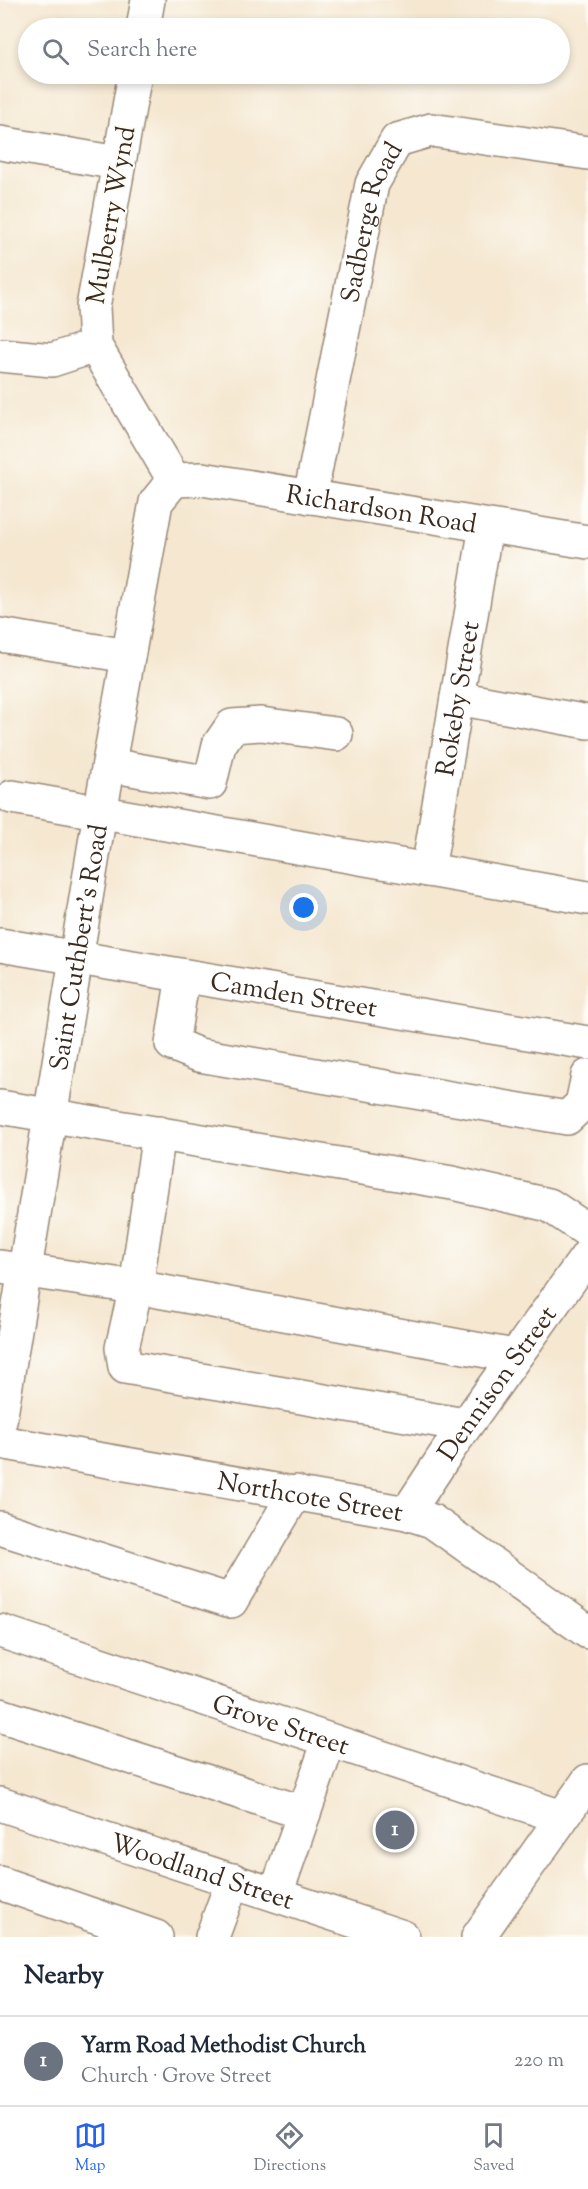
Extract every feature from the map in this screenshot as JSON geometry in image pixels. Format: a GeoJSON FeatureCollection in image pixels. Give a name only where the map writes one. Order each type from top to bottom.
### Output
{"type":"FeatureCollection","features":[{"type":"Feature","properties":{"kind":"street"},"geometry":{"type":"LineString","coordinates":[[145,18],[148,0]]}},
{"type":"Feature","properties":{"kind":"street","name":"Mulberry Wynd"},"geometry":{"type":"LineString","coordinates":[[133,84],[93,307],[95,346],[174,480]]}},
{"type":"Feature","properties":{"kind":"street","name":"Sadberge Road"},"geometry":{"type":"LineString","coordinates":[[310,497],[372,184],[397,140],[431,130],[588,153]]}},
{"type":"Feature","properties":{"kind":"street"},"geometry":{"type":"LineString","coordinates":[[0,143],[118,163]]}},
{"type":"Feature","properties":{"kind":"street"},"geometry":{"type":"LineString","coordinates":[[0,355],[52,360],[95,346]]}},
{"type":"Feature","properties":{"kind":"street","name":"Richardson Road"},"geometry":{"type":"LineString","coordinates":[[174,480],[202,478],[588,542]]}},
{"type":"Feature","properties":{"kind":"street","name":"Saint Cuthbert's Road"},"geometry":{"type":"LineString","coordinates":[[0,1421],[12,1269],[52,1116],[100,813],[156,502],[174,480]]}},
{"type":"Feature","properties":{"kind":"street","name":"Rokeby Street"},"geometry":{"type":"LineString","coordinates":[[428,870],[486,526]]}},
{"type":"Feature","properties":{"kind":"street"},"geometry":{"type":"LineString","coordinates":[[0,635],[128,656]]}},
{"type":"Feature","properties":{"kind":"street"},"geometry":{"type":"LineString","coordinates":[[457,698],[588,722]]}},
{"type":"Feature","properties":{"kind":"street"},"geometry":{"type":"LineString","coordinates":[[109,765],[210,783],[219,745],[232,726],[261,724],[336,734]]}},
{"type":"Feature","properties":{"kind":"street"},"geometry":{"type":"LineString","coordinates":[[12,797],[588,898]]}},
{"type":"Feature","properties":{"kind":"street","name":"Camden Street"},"geometry":{"type":"LineString","coordinates":[[0,945],[588,1043]]}},
{"type":"Feature","properties":{"kind":"street"},"geometry":{"type":"LineString","coordinates":[[183,976],[172,1044],[199,1055],[567,1118],[582,1104],[588,1076]]}},
{"type":"Feature","properties":{"kind":"street"},"geometry":{"type":"LineString","coordinates":[[0,1107],[200,1139],[452,1184],[549,1205],[588,1231]]}},
{"type":"Feature","properties":{"kind":"street"},"geometry":{"type":"LineString","coordinates":[[159,1133],[136,1287],[122,1348],[125,1367],[465,1425]]}},
{"type":"Feature","properties":{"kind":"street","name":"Dennison Street"},"geometry":{"type":"LineString","coordinates":[[407,1513],[465,1425],[588,1255]]}},
{"type":"Feature","properties":{"kind":"street"},"geometry":{"type":"LineString","coordinates":[[12,1269],[136,1287],[514,1356]]}},
{"type":"Feature","properties":{"kind":"street","name":"Northcote Street"},"geometry":{"type":"LineString","coordinates":[[0,1442],[296,1492],[407,1513],[432,1521],[588,1632]]}},
{"type":"Feature","properties":{"kind":"street"},"geometry":{"type":"LineString","coordinates":[[0,1528],[231,1601],[296,1492]]}},
{"type":"Feature","properties":{"kind":"street","name":"Grove Street"},"geometry":{"type":"LineString","coordinates":[[0,1631],[329,1741],[578,1801]]}},
{"type":"Feature","properties":{"kind":"street"},"geometry":{"type":"LineString","coordinates":[[0,1714],[304,1813]]}},
{"type":"Feature","properties":{"kind":"street"},"geometry":{"type":"LineString","coordinates":[[276,1894],[329,1741]]}},
{"type":"Feature","properties":{"kind":"street"},"geometry":{"type":"LineString","coordinates":[[478,1937],[578,1801]]}},
{"type":"Feature","properties":{"kind":"street","name":"Woodland Street"},"geometry":{"type":"LineString","coordinates":[[0,1804],[404,1937]]}},
{"type":"Feature","properties":{"kind":"street"},"geometry":{"type":"LineString","coordinates":[[212,1937],[233,1880]]}},
{"type":"Feature","properties":{"kind":"street"},"geometry":{"type":"LineString","coordinates":[[0,1883],[156,1937]]}},
{"type":"Feature","properties":{"kind":"place","name":"Yarm Road Methodist Church"},"geometry":{"type":"Point","coordinates":[395,1830]}}]}
